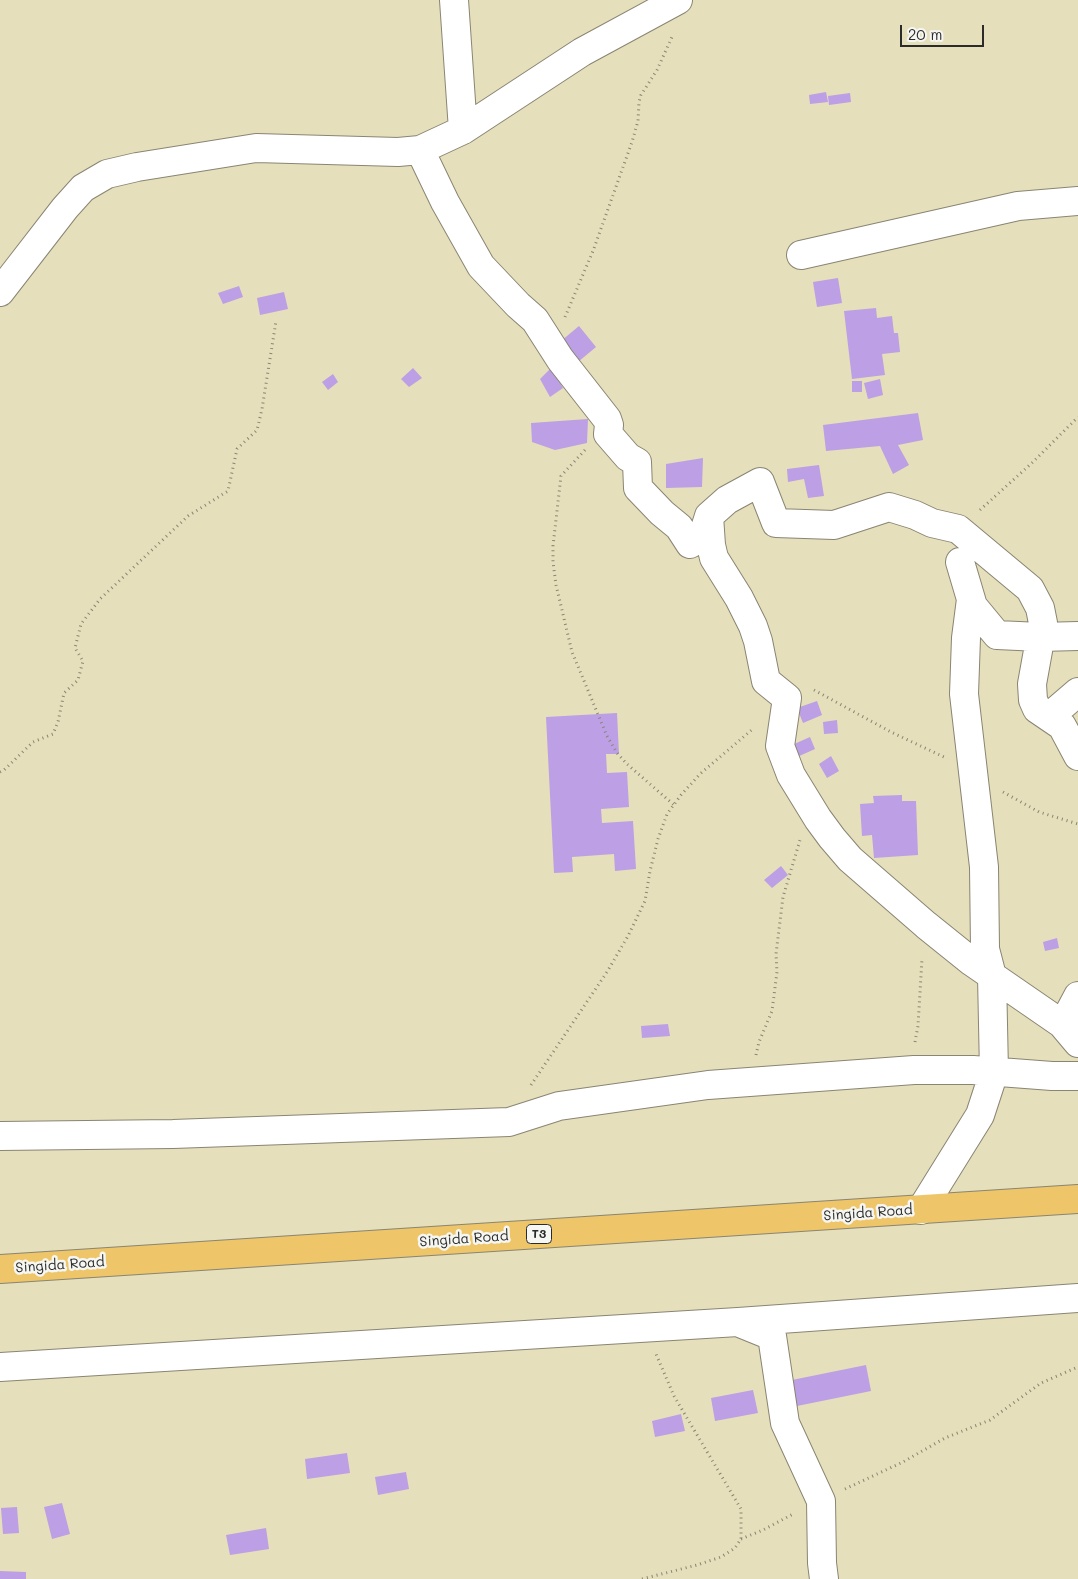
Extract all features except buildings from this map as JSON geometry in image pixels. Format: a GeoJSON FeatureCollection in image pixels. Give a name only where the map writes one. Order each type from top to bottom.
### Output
{"type":"FeatureCollection","features":[{"type":"Feature","properties":{"kind":"highway","name":"Singida Road"},"geometry":{"type":"LineString","coordinates":[[0,1269],[1078,1200]]}},
{"type":"Feature","properties":{"kind":"street"},"geometry":{"type":"LineString","coordinates":[[454,0],[463,130]]}},
{"type":"Feature","properties":{"kind":"street"},"geometry":{"type":"LineString","coordinates":[[0,292],[65,208],[84,188],[107,174],[136,167],[256,148],[398,152],[420,150],[463,130],[582,52],[678,0]]}},
{"type":"Feature","properties":{"kind":"street"},"geometry":{"type":"LineString","coordinates":[[420,150],[445,202],[481,266],[535,320],[552,347],[607,419],[609,425],[608,434],[628,457],[637,462],[638,488],[662,513],[679,527],[690,544],[703,535],[709,516],[727,500],[760,482],[776,523],[834,525],[889,507],[932,523],[958,528],[1030,589],[1040,608],[1043,623],[1032,684],[1033,700],[1037,709],[1050,716],[1062,726],[1078,756]]}},
{"type":"Feature","properties":{"kind":"street"},"geometry":{"type":"LineString","coordinates":[[801,255],[1018,206],[1078,201]]}},
{"type":"Feature","properties":{"kind":"street"},"geometry":{"type":"LineString","coordinates":[[709,516],[714,558],[739,598],[753,626],[766,681],[786,698],[780,746],[791,775],[832,838],[850,859],[926,925],[972,962],[1062,1024],[1074,1038]]}},
{"type":"Feature","properties":{"kind":"street"},"geometry":{"type":"LineString","coordinates":[[960,562],[973,606],[997,635],[1078,636]]}},
{"type":"Feature","properties":{"kind":"street"},"geometry":{"type":"LineString","coordinates":[[920,1210],[980,1115],[994,1072],[992,976],[985,949],[984,868],[964,694],[966,638],[971,599]]}},
{"type":"Feature","properties":{"kind":"street"},"geometry":{"type":"LineString","coordinates":[[1050,716],[1078,692]]}},
{"type":"Feature","properties":{"kind":"street"},"geometry":{"type":"LineString","coordinates":[[1074,1038],[1070,1011],[1078,996]]}},
{"type":"Feature","properties":{"kind":"street"},"geometry":{"type":"LineString","coordinates":[[0,1136],[173,1134],[509,1122],[559,1106],[708,1085],[914,1070],[973,1070],[1078,1076]]}},
{"type":"Feature","properties":{"kind":"street"},"geometry":{"type":"LineString","coordinates":[[0,1367],[645,1328],[1078,1298]]}},
{"type":"Feature","properties":{"kind":"street"},"geometry":{"type":"LineString","coordinates":[[738,1322],[772,1336],[785,1423],[821,1501],[824,1579]]}},
{"type":"Feature","properties":{"kind":"path"},"geometry":{"type":"LineString","coordinates":[[552,347],[593,251],[623,170],[638,121],[641,95],[657,70],[673,35]]}},
{"type":"Feature","properties":{"kind":"path"},"geometry":{"type":"LineString","coordinates":[[0,772],[33,742],[54,734],[64,694],[78,680],[80,674],[83,661],[75,648],[81,624],[100,598],[188,516],[228,491],[237,449],[257,430],[276,321]]}},
{"type":"Feature","properties":{"kind":"path"},"geometry":{"type":"LineString","coordinates":[[958,528],[996,496],[1078,416]]}},
{"type":"Feature","properties":{"kind":"path"},"geometry":{"type":"LineString","coordinates":[[607,419],[588,446],[561,476],[553,546],[556,585],[572,652],[607,736],[617,753],[627,764],[674,804]]}},
{"type":"Feature","properties":{"kind":"path"},"geometry":{"type":"LineString","coordinates":[[509,1122],[532,1084],[607,972],[628,936],[645,900],[658,839],[667,814],[700,774],[733,747],[786,698],[790,682],[802,684],[891,732],[938,753],[1016,801],[1039,812],[1078,824]]}},
{"type":"Feature","properties":{"kind":"path"},"geometry":{"type":"LineString","coordinates":[[750,1082],[759,1042],[772,1011],[783,897],[798,843],[812,809]]}},
{"type":"Feature","properties":{"kind":"path"},"geometry":{"type":"LineString","coordinates":[[914,1070],[926,925]]}},
{"type":"Feature","properties":{"kind":"path"},"geometry":{"type":"LineString","coordinates":[[642,1579],[697,1566],[720,1557],[735,1548],[741,1539],[742,1516],[741,1509],[674,1396],[645,1328]]}},
{"type":"Feature","properties":{"kind":"path"},"geometry":{"type":"LineString","coordinates":[[741,1539],[903,1462],[945,1438],[990,1420],[1041,1383],[1078,1367]]}}]}
